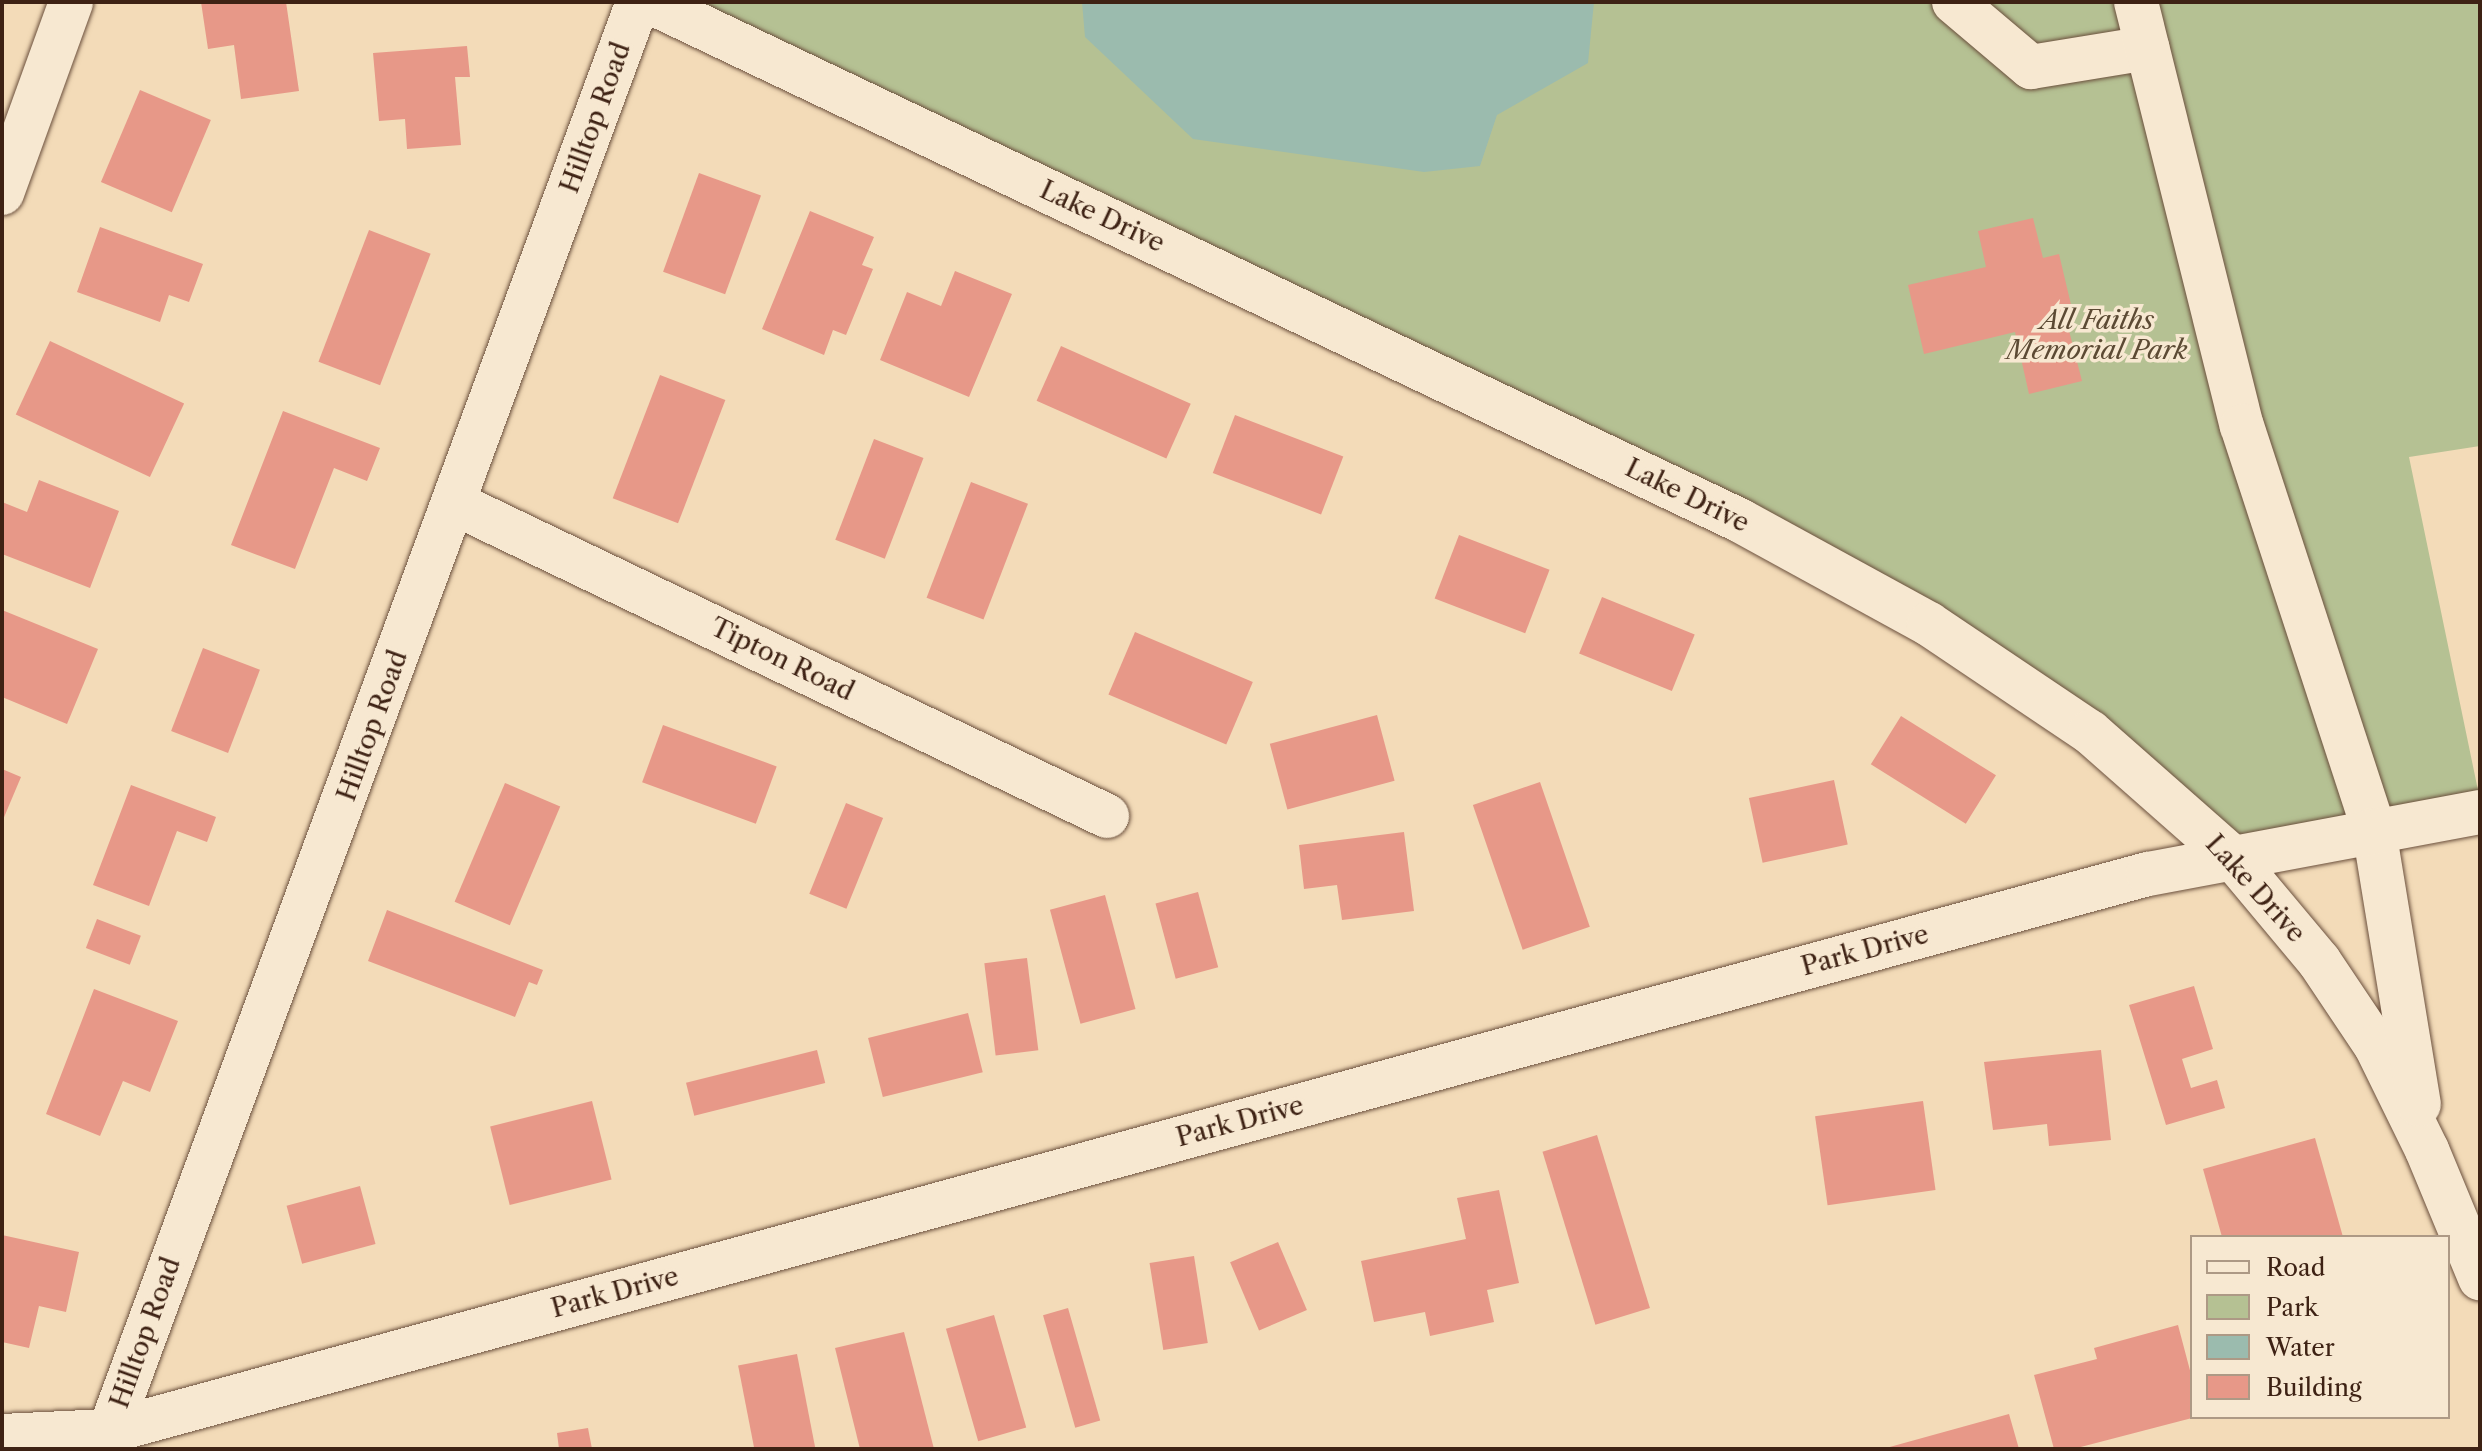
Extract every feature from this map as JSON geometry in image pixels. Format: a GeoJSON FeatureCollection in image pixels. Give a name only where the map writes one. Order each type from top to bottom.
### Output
{"type":"FeatureCollection","features":[{"type":"Feature","properties":{"kind":"street"},"geometry":{"type":"LineString","coordinates":[[2,193],[71,2]]}},
{"type":"Feature","properties":{"kind":"street","name":"Hilltop Road"},"geometry":{"type":"LineString","coordinates":[[106,1440],[456,504],[638,2]]}},
{"type":"Feature","properties":{"kind":"street","name":"Lake Drive"},"geometry":{"type":"LineString","coordinates":[[650,2],[1741,521],[1929,624],[2090,732],[2232,857],[2319,961],[2376,1046],[2427,1150],[2480,1278]]}},
{"type":"Feature","properties":{"kind":"street"},"geometry":{"type":"LineString","coordinates":[[1954,2],[2031,67],[2147,48]]}},
{"type":"Feature","properties":{"kind":"street"},"geometry":{"type":"LineString","coordinates":[[2136,2],[2242,426],[2374,830],[2427,1150]]}},
{"type":"Feature","properties":{"kind":"street","name":"Tipton Road"},"geometry":{"type":"LineString","coordinates":[[456,504],[1107,816]]}},
{"type":"Feature","properties":{"kind":"street","name":"Park Drive"},"geometry":{"type":"LineString","coordinates":[[2,1436],[106,1440],[2148,874],[2480,812]]}},
{"type":"Feature","properties":{"kind":"green space","name":"All Faiths Memorial Park"},"geometry":{"type":"Polygon","coordinates":[[[653,2],[2480,2],[2480,446],[2409,457],[2480,800],[2232,857],[1929,624],[653,2]]]}},
{"type":"Feature","properties":{"kind":"water"},"geometry":{"type":"Polygon","coordinates":[[[1082,2],[1594,2],[1588,63],[1497,115],[1480,166],[1424,172],[1193,139],[1085,37],[1082,2]]]}},
{"type":"Feature","properties":{"kind":"building"},"geometry":{"type":"Polygon","coordinates":[[[201,2],[286,2],[299,91],[241,99],[234,45],[208,49],[201,2]]]}},
{"type":"Feature","properties":{"kind":"building"},"geometry":{"type":"Polygon","coordinates":[[[467,46],[470,77],[455,77],[461,145],[407,149],[405,119],[379,121],[373,53],[467,46]]]}},
{"type":"Feature","properties":{"kind":"building"},"geometry":{"type":"Polygon","coordinates":[[[140,90],[211,120],[172,212],[101,182],[140,90]]]}},
{"type":"Feature","properties":{"kind":"building"},"geometry":{"type":"Polygon","coordinates":[[[699,173],[761,196],[725,294],[663,272],[699,173]]]}},
{"type":"Feature","properties":{"kind":"building"},"geometry":{"type":"Polygon","coordinates":[[[810,211],[874,237],[862,265],[873,269],[846,335],[833,330],[824,355],[762,329],[810,211]]]}},
{"type":"Feature","properties":{"kind":"building"},"geometry":{"type":"Polygon","coordinates":[[[2033,218],[2043,258],[2059,254],[2073,313],[2065,315],[2082,381],[2029,394],[2015,332],[1924,354],[1908,285],[1986,267],[1978,231],[2033,218]]]}},
{"type":"Feature","properties":{"kind":"building"},"geometry":{"type":"Polygon","coordinates":[[[100,227],[203,264],[189,302],[169,295],[160,322],[77,292],[100,227]]]}},
{"type":"Feature","properties":{"kind":"building"},"geometry":{"type":"Polygon","coordinates":[[[369,230],[431,254],[380,385],[318,362],[369,230]]]}},
{"type":"Feature","properties":{"kind":"building"},"geometry":{"type":"Polygon","coordinates":[[[955,271],[1012,294],[969,397],[880,360],[907,292],[941,306],[955,271]]]}},
{"type":"Feature","properties":{"kind":"building"},"geometry":{"type":"Polygon","coordinates":[[[50,341],[184,404],[150,477],[16,414],[50,341]]]}},
{"type":"Feature","properties":{"kind":"building"},"geometry":{"type":"Polygon","coordinates":[[[1061,346],[1191,404],[1166,459],[1037,401],[1061,346]]]}},
{"type":"Feature","properties":{"kind":"building"},"geometry":{"type":"Polygon","coordinates":[[[660,375],[725,400],[678,523],[613,498],[660,375]]]}},
{"type":"Feature","properties":{"kind":"building"},"geometry":{"type":"Polygon","coordinates":[[[283,411],[380,448],[367,481],[334,468],[295,569],[231,545],[283,411]]]}},
{"type":"Feature","properties":{"kind":"building"},"geometry":{"type":"Polygon","coordinates":[[[1235,415],[1343,457],[1321,514],[1213,473],[1235,415]]]}},
{"type":"Feature","properties":{"kind":"building"},"geometry":{"type":"Polygon","coordinates":[[[874,439],[923,458],[885,559],[835,540],[874,439]]]}},
{"type":"Feature","properties":{"kind":"building"},"geometry":{"type":"Polygon","coordinates":[[[39,480],[119,511],[90,588],[2,554],[2,502],[27,512],[39,480]]]}},
{"type":"Feature","properties":{"kind":"building"},"geometry":{"type":"Polygon","coordinates":[[[971,482],[1028,504],[984,620],[927,598],[971,482]]]}},
{"type":"Feature","properties":{"kind":"building"},"geometry":{"type":"Polygon","coordinates":[[[1459,535],[1550,570],[1525,633],[1435,598],[1459,535]]]}},
{"type":"Feature","properties":{"kind":"building"},"geometry":{"type":"Polygon","coordinates":[[[1602,597],[1695,634],[1672,691],[1579,654],[1602,597]]]}},
{"type":"Feature","properties":{"kind":"building"},"geometry":{"type":"Polygon","coordinates":[[[2,610],[98,649],[67,724],[2,697],[2,610]]]}},
{"type":"Feature","properties":{"kind":"building"},"geometry":{"type":"Polygon","coordinates":[[[1135,632],[1253,682],[1226,745],[1108,695],[1135,632]]]}},
{"type":"Feature","properties":{"kind":"building"},"geometry":{"type":"Polygon","coordinates":[[[203,648],[260,670],[228,753],[171,731],[203,648]]]}},
{"type":"Feature","properties":{"kind":"building"},"geometry":{"type":"Polygon","coordinates":[[[1377,715],[1395,781],[1287,809],[1270,744],[1377,715]]]}},
{"type":"Feature","properties":{"kind":"building"},"geometry":{"type":"Polygon","coordinates":[[[1901,716],[1996,775],[1966,824],[1871,764],[1901,716]]]}},
{"type":"Feature","properties":{"kind":"building"},"geometry":{"type":"Polygon","coordinates":[[[663,725],[777,766],[756,824],[642,782],[663,725]]]}},
{"type":"Feature","properties":{"kind":"building"},"geometry":{"type":"Polygon","coordinates":[[[2,769],[21,777],[2,822],[2,769]]]}},
{"type":"Feature","properties":{"kind":"building"},"geometry":{"type":"Polygon","coordinates":[[[1834,780],[1848,845],[1763,863],[1749,798],[1834,780]]]}},
{"type":"Feature","properties":{"kind":"building"},"geometry":{"type":"Polygon","coordinates":[[[1540,782],[1590,927],[1523,950],[1473,805],[1540,782]]]}},
{"type":"Feature","properties":{"kind":"building"},"geometry":{"type":"Polygon","coordinates":[[[505,783],[560,806],[510,925],[455,902],[505,783]]]}},
{"type":"Feature","properties":{"kind":"building"},"geometry":{"type":"Polygon","coordinates":[[[131,785],[216,817],[207,842],[177,831],[149,906],[93,885],[131,785]]]}},
{"type":"Feature","properties":{"kind":"building"},"geometry":{"type":"Polygon","coordinates":[[[846,803],[883,818],[846,909],[809,894],[846,803]]]}},
{"type":"Feature","properties":{"kind":"building"},"geometry":{"type":"Polygon","coordinates":[[[1404,832],[1414,911],[1342,920],[1337,885],[1304,889],[1299,845],[1404,832]]]}},
{"type":"Feature","properties":{"kind":"building"},"geometry":{"type":"Polygon","coordinates":[[[1198,892],[1218,967],[1176,979],[1155,903],[1198,892]]]}},
{"type":"Feature","properties":{"kind":"building"},"geometry":{"type":"Polygon","coordinates":[[[1105,895],[1136,1009],[1080,1024],[1050,910],[1105,895]]]}},
{"type":"Feature","properties":{"kind":"building"},"geometry":{"type":"Polygon","coordinates":[[[387,910],[543,970],[537,985],[529,982],[515,1017],[368,961],[387,910]]]}},
{"type":"Feature","properties":{"kind":"building"},"geometry":{"type":"Polygon","coordinates":[[[97,919],[141,936],[130,965],[86,948],[97,919]]]}},
{"type":"Feature","properties":{"kind":"building"},"geometry":{"type":"Polygon","coordinates":[[[1027,958],[1038,1050],[996,1056],[984,963],[1027,958]]]}},
{"type":"Feature","properties":{"kind":"building"},"geometry":{"type":"Polygon","coordinates":[[[2194,986],[2213,1049],[2182,1059],[2191,1088],[2217,1080],[2225,1108],[2166,1125],[2129,1005],[2194,986]]]}},
{"type":"Feature","properties":{"kind":"building"},"geometry":{"type":"Polygon","coordinates":[[[94,989],[178,1021],[150,1092],[123,1081],[100,1136],[46,1114],[94,989]]]}},
{"type":"Feature","properties":{"kind":"building"},"geometry":{"type":"Polygon","coordinates":[[[968,1013],[983,1072],[883,1097],[868,1038],[968,1013]]]}},
{"type":"Feature","properties":{"kind":"building"},"geometry":{"type":"Polygon","coordinates":[[[817,1050],[825,1083],[694,1116],[686,1083],[817,1050]]]}},
{"type":"Feature","properties":{"kind":"building"},"geometry":{"type":"Polygon","coordinates":[[[2101,1050],[2111,1140],[2049,1146],[2047,1124],[1993,1130],[1984,1062],[2101,1050]]]}},
{"type":"Feature","properties":{"kind":"building"},"geometry":{"type":"Polygon","coordinates":[[[592,1101],[612,1180],[510,1205],[490,1126],[592,1101]]]}},
{"type":"Feature","properties":{"kind":"building"},"geometry":{"type":"Polygon","coordinates":[[[1923,1101],[1936,1190],[1828,1205],[1815,1116],[1923,1101]]]}},
{"type":"Feature","properties":{"kind":"building"},"geometry":{"type":"Polygon","coordinates":[[[1597,1135],[1650,1308],[1595,1325],[1542,1152],[1597,1135]]]}},
{"type":"Feature","properties":{"kind":"building"},"geometry":{"type":"Polygon","coordinates":[[[2315,1138],[2342,1235],[2221,1235],[2203,1169],[2315,1138]]]}},
{"type":"Feature","properties":{"kind":"building"},"geometry":{"type":"Polygon","coordinates":[[[360,1186],[376,1244],[302,1264],[287,1206],[360,1186]]]}},
{"type":"Feature","properties":{"kind":"building"},"geometry":{"type":"Polygon","coordinates":[[[1499,1190],[1519,1283],[1487,1290],[1494,1322],[1430,1336],[1425,1312],[1374,1322],[1361,1261],[1466,1239],[1457,1198],[1499,1190]]]}},
{"type":"Feature","properties":{"kind":"building"},"geometry":{"type":"Polygon","coordinates":[[[2,1235],[79,1252],[66,1312],[39,1306],[29,1348],[2,1342],[2,1235]]]}},
{"type":"Feature","properties":{"kind":"building"},"geometry":{"type":"Polygon","coordinates":[[[1278,1242],[1307,1310],[1259,1330],[1230,1262],[1278,1242]]]}},
{"type":"Feature","properties":{"kind":"building"},"geometry":{"type":"Polygon","coordinates":[[[1194,1256],[1208,1343],[1163,1350],[1150,1263],[1194,1256]]]}},
{"type":"Feature","properties":{"kind":"building"},"geometry":{"type":"Polygon","coordinates":[[[1068,1308],[1100,1420],[1075,1428],[1043,1315],[1068,1308]]]}},
{"type":"Feature","properties":{"kind":"building"},"geometry":{"type":"Polygon","coordinates":[[[994,1315],[1026,1427],[978,1441],[946,1329],[994,1315]]]}},
{"type":"Feature","properties":{"kind":"building"},"geometry":{"type":"Polygon","coordinates":[[[2178,1325],[2190,1370],[2190,1419],[2073,1449],[2054,1449],[2034,1375],[2097,1359],[2094,1348],[2178,1325]]]}},
{"type":"Feature","properties":{"kind":"building"},"geometry":{"type":"Polygon","coordinates":[[[904,1332],[934,1449],[860,1449],[835,1348],[904,1332]]]}},
{"type":"Feature","properties":{"kind":"building"},"geometry":{"type":"Polygon","coordinates":[[[797,1354],[815,1449],[754,1449],[738,1365],[797,1354]]]}},
{"type":"Feature","properties":{"kind":"building"},"geometry":{"type":"Polygon","coordinates":[[[2009,1414],[2019,1449],[1886,1448],[2009,1414]]]}},
{"type":"Feature","properties":{"kind":"building"},"geometry":{"type":"Polygon","coordinates":[[[588,1428],[592,1449],[559,1449],[557,1433],[588,1428]]]}}]}
